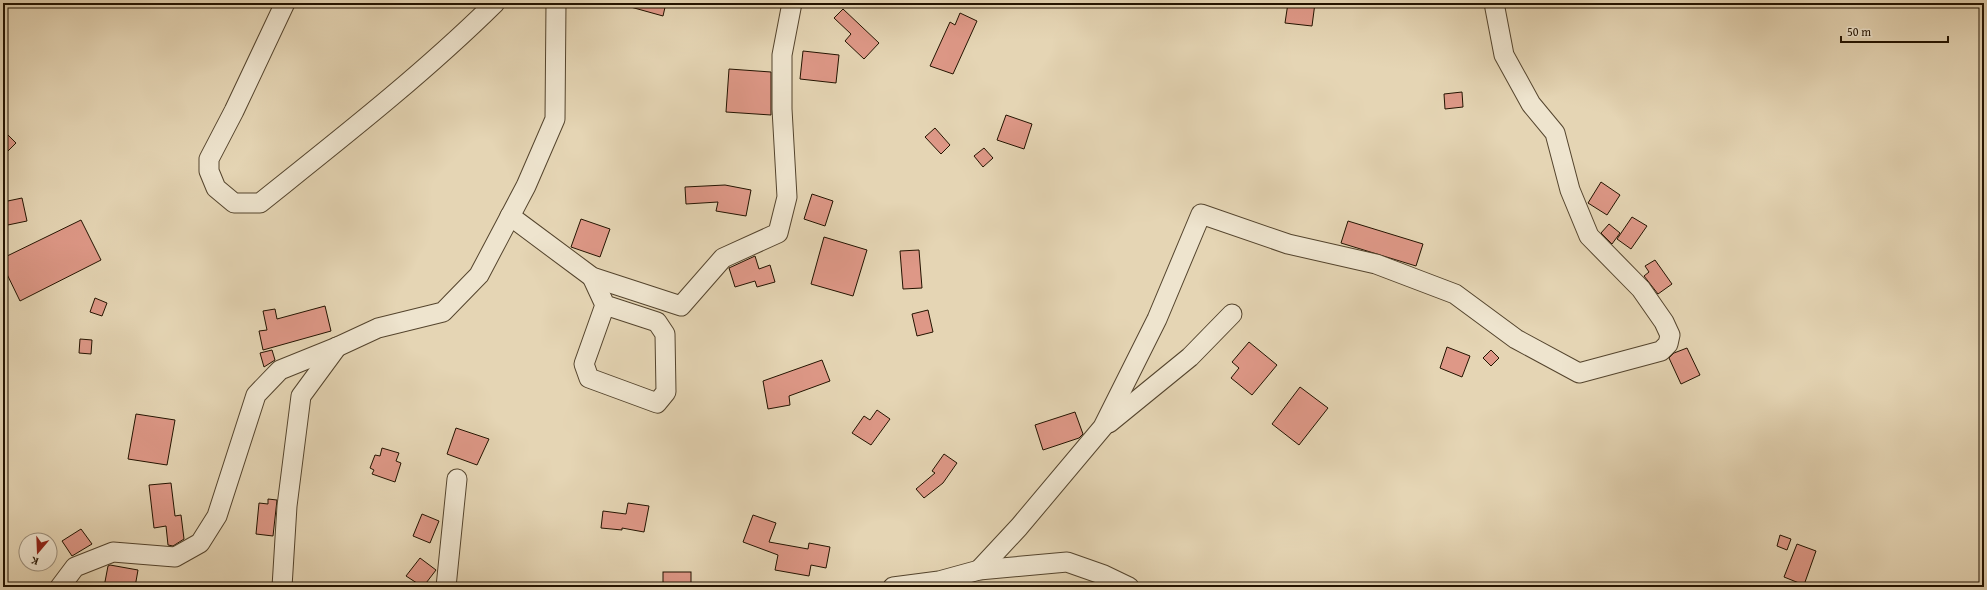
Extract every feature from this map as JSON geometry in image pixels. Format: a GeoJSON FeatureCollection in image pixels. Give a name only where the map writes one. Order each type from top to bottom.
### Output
{"type":"FeatureCollection","features":[{"type":"Feature","properties":{"kind":"street"},"geometry":{"type":"LineString","coordinates":[[285,3],[234,112],[209,159],[209,171],[216,188],[234,202],[260,203],[466,32],[495,3]]}},
{"type":"Feature","properties":{"kind":"street"},"geometry":{"type":"LineString","coordinates":[[60,587],[75,568],[113,552],[175,557],[200,543],[218,516],[256,395],[280,370],[337,347],[378,328],[443,312],[479,275],[526,186],[555,119],[556,3]]}},
{"type":"Feature","properties":{"kind":"street"},"geometry":{"type":"LineString","coordinates":[[510,216],[592,277],[680,306],[723,258],[778,233],[787,197],[782,109],[782,55],[792,3]]}},
{"type":"Feature","properties":{"kind":"street"},"geometry":{"type":"LineString","coordinates":[[1103,427],[1157,319],[1201,214],[1288,244],[1376,264],[1455,294],[1516,339],[1578,373],[1661,351],[1668,344],[1670,335],[1664,322],[1645,294],[1589,236],[1570,190],[1555,133],[1530,104],[1504,55],[1494,3]]}},
{"type":"Feature","properties":{"kind":"street"},"geometry":{"type":"LineString","coordinates":[[592,277],[605,305],[584,364],[589,378],[657,403],[666,392],[665,334],[657,322],[605,305]]}},
{"type":"Feature","properties":{"kind":"street"},"geometry":{"type":"LineString","coordinates":[[979,570],[1019,527],[1103,427],[1190,357],[1232,314]]}},
{"type":"Feature","properties":{"kind":"street"},"geometry":{"type":"LineString","coordinates":[[282,587],[288,506],[301,396],[337,347]]}},
{"type":"Feature","properties":{"kind":"street"},"geometry":{"type":"LineString","coordinates":[[446,587],[457,479]]}},
{"type":"Feature","properties":{"kind":"street"},"geometry":{"type":"LineString","coordinates":[[893,587],[939,584],[979,570],[1067,562],[1104,575],[1129,587]]}},
{"type":"Feature","properties":{"kind":"building"},"geometry":{"type":"Polygon","coordinates":[[[627,3],[666,3],[663,16],[627,6],[627,3]]]}},
{"type":"Feature","properties":{"kind":"building"},"geometry":{"type":"Polygon","coordinates":[[[1288,3],[1315,3],[1312,26],[1285,23],[1288,3]]]}},
{"type":"Feature","properties":{"kind":"building"},"geometry":{"type":"Polygon","coordinates":[[[843,9],[879,43],[864,59],[845,41],[851,34],[834,18],[843,9]]]}},
{"type":"Feature","properties":{"kind":"building"},"geometry":{"type":"Polygon","coordinates":[[[960,13],[977,21],[953,74],[930,66],[950,22],[955,25],[960,13]]]}},
{"type":"Feature","properties":{"kind":"building"},"geometry":{"type":"Polygon","coordinates":[[[803,51],[839,55],[836,83],[800,79],[803,51]]]}},
{"type":"Feature","properties":{"kind":"building"},"geometry":{"type":"Polygon","coordinates":[[[729,69],[771,72],[771,115],[726,112],[729,69]]]}},
{"type":"Feature","properties":{"kind":"building"},"geometry":{"type":"Polygon","coordinates":[[[1462,92],[1463,107],[1445,109],[1444,94],[1462,92]]]}},
{"type":"Feature","properties":{"kind":"building"},"geometry":{"type":"Polygon","coordinates":[[[1006,115],[1032,124],[1024,149],[997,140],[1006,115]]]}},
{"type":"Feature","properties":{"kind":"building"},"geometry":{"type":"Polygon","coordinates":[[[935,128],[950,145],[941,154],[925,137],[935,128]]]}},
{"type":"Feature","properties":{"kind":"building"},"geometry":{"type":"Polygon","coordinates":[[[3,130],[16,143],[3,156],[3,130]]]}},
{"type":"Feature","properties":{"kind":"building"},"geometry":{"type":"Polygon","coordinates":[[[984,148],[993,158],[983,167],[974,156],[984,148]]]}},
{"type":"Feature","properties":{"kind":"building"},"geometry":{"type":"Polygon","coordinates":[[[1601,182],[1620,195],[1607,215],[1588,203],[1601,182]]]}},
{"type":"Feature","properties":{"kind":"building"},"geometry":{"type":"Polygon","coordinates":[[[725,185],[751,190],[746,216],[716,211],[718,202],[686,204],[685,187],[725,185]]]}},
{"type":"Feature","properties":{"kind":"building"},"geometry":{"type":"Polygon","coordinates":[[[812,194],[833,201],[825,226],[804,219],[812,194]]]}},
{"type":"Feature","properties":{"kind":"building"},"geometry":{"type":"Polygon","coordinates":[[[22,198],[27,221],[3,226],[3,202],[22,198]]]}},
{"type":"Feature","properties":{"kind":"building"},"geometry":{"type":"Polygon","coordinates":[[[1632,217],[1647,226],[1631,249],[1617,239],[1632,217]]]}},
{"type":"Feature","properties":{"kind":"building"},"geometry":{"type":"Polygon","coordinates":[[[581,219],[610,229],[600,257],[571,247],[581,219]]]}},
{"type":"Feature","properties":{"kind":"building"},"geometry":{"type":"Polygon","coordinates":[[[81,220],[101,260],[20,301],[3,266],[3,258],[81,220]]]}},
{"type":"Feature","properties":{"kind":"building"},"geometry":{"type":"Polygon","coordinates":[[[1348,221],[1423,244],[1416,266],[1341,243],[1348,221]]]}},
{"type":"Feature","properties":{"kind":"building"},"geometry":{"type":"Polygon","coordinates":[[[1609,224],[1620,233],[1612,244],[1601,233],[1609,224]]]}},
{"type":"Feature","properties":{"kind":"building"},"geometry":{"type":"Polygon","coordinates":[[[824,237],[867,250],[853,296],[811,284],[824,237]]]}},
{"type":"Feature","properties":{"kind":"building"},"geometry":{"type":"Polygon","coordinates":[[[919,250],[922,288],[903,289],[900,251],[919,250]]]}},
{"type":"Feature","properties":{"kind":"building"},"geometry":{"type":"Polygon","coordinates":[[[755,256],[759,269],[770,265],[775,282],[757,287],[755,281],[735,287],[729,268],[755,256]]]}},
{"type":"Feature","properties":{"kind":"building"},"geometry":{"type":"Polygon","coordinates":[[[1655,260],[1672,284],[1658,294],[1644,276],[1649,272],[1645,266],[1655,260]]]}},
{"type":"Feature","properties":{"kind":"building"},"geometry":{"type":"Polygon","coordinates":[[[95,298],[107,303],[102,316],[90,312],[95,298]]]}},
{"type":"Feature","properties":{"kind":"building"},"geometry":{"type":"Polygon","coordinates":[[[325,306],[331,331],[263,350],[259,331],[267,330],[263,311],[275,309],[277,319],[325,306]]]}},
{"type":"Feature","properties":{"kind":"building"},"geometry":{"type":"Polygon","coordinates":[[[928,310],[933,332],[917,336],[912,314],[928,310]]]}},
{"type":"Feature","properties":{"kind":"building"},"geometry":{"type":"Polygon","coordinates":[[[80,339],[92,340],[91,354],[79,353],[80,339]]]}},
{"type":"Feature","properties":{"kind":"building"},"geometry":{"type":"Polygon","coordinates":[[[1249,342],[1277,365],[1252,395],[1231,378],[1239,368],[1232,362],[1249,342]]]}},
{"type":"Feature","properties":{"kind":"building"},"geometry":{"type":"Polygon","coordinates":[[[1447,347],[1470,356],[1462,377],[1440,368],[1447,347]]]}},
{"type":"Feature","properties":{"kind":"building"},"geometry":{"type":"Polygon","coordinates":[[[1687,348],[1700,375],[1681,384],[1669,358],[1674,353],[1687,348]]]}},
{"type":"Feature","properties":{"kind":"building"},"geometry":{"type":"Polygon","coordinates":[[[272,350],[275,360],[264,367],[260,353],[272,350]]]}},
{"type":"Feature","properties":{"kind":"building"},"geometry":{"type":"Polygon","coordinates":[[[1491,350],[1499,358],[1491,366],[1483,358],[1491,350]]]}},
{"type":"Feature","properties":{"kind":"building"},"geometry":{"type":"Polygon","coordinates":[[[822,360],[830,381],[789,396],[790,405],[768,409],[763,381],[822,360]]]}},
{"type":"Feature","properties":{"kind":"building"},"geometry":{"type":"Polygon","coordinates":[[[1300,387],[1328,408],[1299,445],[1272,424],[1300,387]]]}},
{"type":"Feature","properties":{"kind":"building"},"geometry":{"type":"Polygon","coordinates":[[[877,410],[890,419],[871,445],[852,433],[864,416],[870,420],[877,410]]]}},
{"type":"Feature","properties":{"kind":"building"},"geometry":{"type":"Polygon","coordinates":[[[1075,412],[1083,434],[1079,438],[1043,450],[1035,425],[1075,412]]]}},
{"type":"Feature","properties":{"kind":"building"},"geometry":{"type":"Polygon","coordinates":[[[136,414],[175,420],[167,465],[128,459],[136,414]]]}},
{"type":"Feature","properties":{"kind":"building"},"geometry":{"type":"Polygon","coordinates":[[[456,428],[489,439],[477,465],[447,454],[456,428]]]}},
{"type":"Feature","properties":{"kind":"building"},"geometry":{"type":"Polygon","coordinates":[[[382,448],[399,453],[396,461],[401,463],[395,482],[372,474],[374,470],[370,468],[375,455],[380,456],[382,448]]]}},
{"type":"Feature","properties":{"kind":"building"},"geometry":{"type":"Polygon","coordinates":[[[944,454],[957,463],[943,483],[924,498],[916,489],[935,473],[932,471],[944,454]]]}},
{"type":"Feature","properties":{"kind":"building"},"geometry":{"type":"Polygon","coordinates":[[[171,483],[175,516],[181,515],[184,539],[173,546],[168,545],[166,526],[154,528],[149,485],[171,483]]]}},
{"type":"Feature","properties":{"kind":"building"},"geometry":{"type":"Polygon","coordinates":[[[268,499],[277,500],[273,536],[256,534],[259,503],[268,504],[268,499]]]}},
{"type":"Feature","properties":{"kind":"building"},"geometry":{"type":"Polygon","coordinates":[[[628,503],[649,506],[644,532],[622,528],[622,530],[601,528],[603,511],[626,514],[628,503]]]}},
{"type":"Feature","properties":{"kind":"building"},"geometry":{"type":"Polygon","coordinates":[[[422,514],[439,521],[430,543],[413,536],[422,514]]]}},
{"type":"Feature","properties":{"kind":"building"},"geometry":{"type":"Polygon","coordinates":[[[753,515],[776,523],[769,542],[808,549],[809,543],[830,547],[826,568],[811,565],[809,576],[775,570],[778,555],[743,542],[753,515]]]}},
{"type":"Feature","properties":{"kind":"building"},"geometry":{"type":"Polygon","coordinates":[[[81,529],[92,544],[72,556],[62,541],[81,529]]]}},
{"type":"Feature","properties":{"kind":"building"},"geometry":{"type":"Polygon","coordinates":[[[1780,535],[1791,539],[1787,550],[1777,546],[1780,535]]]}},
{"type":"Feature","properties":{"kind":"building"},"geometry":{"type":"Polygon","coordinates":[[[1797,544],[1816,551],[1804,585],[1784,577],[1797,544]]]}},
{"type":"Feature","properties":{"kind":"building"},"geometry":{"type":"Polygon","coordinates":[[[420,558],[436,570],[423,587],[406,576],[420,558]]]}},
{"type":"Feature","properties":{"kind":"building"},"geometry":{"type":"Polygon","coordinates":[[[110,565],[138,570],[135,587],[104,587],[108,566],[110,565]]]}},
{"type":"Feature","properties":{"kind":"building"},"geometry":{"type":"Polygon","coordinates":[[[663,572],[691,572],[691,587],[663,587],[663,572]]]}}]}
